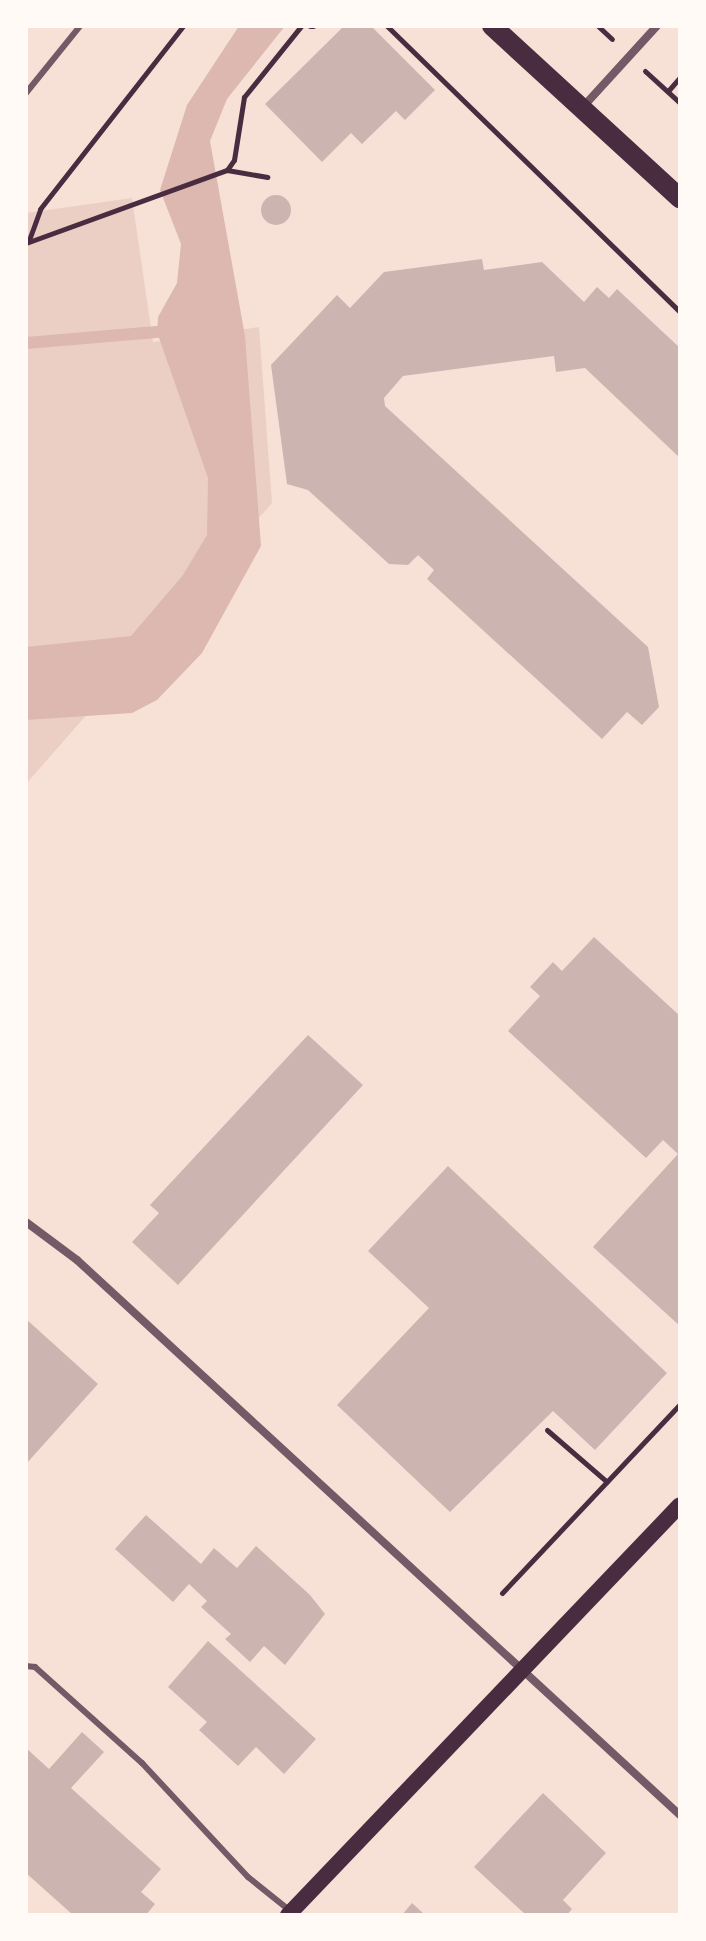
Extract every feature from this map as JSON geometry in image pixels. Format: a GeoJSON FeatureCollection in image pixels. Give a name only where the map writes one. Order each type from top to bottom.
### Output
{"type":"FeatureCollection","features":[{"type":"Feature","properties":{"kind":"main road"},"geometry":{"type":"LineString","coordinates":[[492,26],[680,198]]}},
{"type":"Feature","properties":{"kind":"main road"},"geometry":{"type":"LineString","coordinates":[[289,1913],[680,1505]]}},
{"type":"Feature","properties":{"kind":"street"},"geometry":{"type":"LineString","coordinates":[[582,108],[657,26]]}},
{"type":"Feature","properties":{"kind":"street"},"geometry":{"type":"LineString","coordinates":[[26,1222],[77,1260],[680,1815]]}},
{"type":"Feature","properties":{"kind":"lane"},"geometry":{"type":"LineString","coordinates":[[26,93],[80,26]]}},
{"type":"Feature","properties":{"kind":"lane"},"geometry":{"type":"LineString","coordinates":[[26,1666],[35,1667],[142,1763],[248,1877],[289,1913]]}},
{"type":"Feature","properties":{"kind":"path"},"geometry":{"type":"LineString","coordinates":[[27,242],[40,209],[183,26]]}},
{"type":"Feature","properties":{"kind":"path"},"geometry":{"type":"LineString","coordinates":[[227,170],[234,160],[244,97],[301,26]]}},
{"type":"Feature","properties":{"kind":"path"},"geometry":{"type":"LineString","coordinates":[[387,26],[680,312]]}},
{"type":"Feature","properties":{"kind":"path"},"geometry":{"type":"LineString","coordinates":[[668,91],[680,77]]}},
{"type":"Feature","properties":{"kind":"path"},"geometry":{"type":"LineString","coordinates":[[27,242],[227,170],[267,177]]}},
{"type":"Feature","properties":{"kind":"path"},"geometry":{"type":"LineString","coordinates":[[502,1593],[680,1404]]}},
{"type":"Feature","properties":{"kind":"path"},"geometry":{"type":"LineString","coordinates":[[547,1430],[607,1482]]}},
{"type":"Feature","properties":{"kind":"shaded area"},"geometry":{"type":"Polygon","coordinates":[[[239,26],[285,26],[227,99],[210,141],[245,336],[261,546],[202,653],[157,700],[132,713],[26,720],[26,647],[131,636],[183,575],[207,535],[208,478],[157,332],[158,317],[177,283],[181,244],[160,190],[187,105],[239,26]]]}},
{"type":"Feature","properties":{"kind":"shaded area"},"geometry":{"type":"Polygon","coordinates":[[[132,198],[153,342],[259,327],[272,503],[26,784],[26,213],[132,198]]]}},
{"type":"Feature","properties":{"kind":"building"},"geometry":{"type":"Polygon","coordinates":[[[344,26],[371,26],[435,90],[405,120],[396,111],[362,144],[351,133],[322,162],[265,104],[344,26]]]}},
{"type":"Feature","properties":{"kind":"building"},"geometry":{"type":"Polygon","coordinates":[[[276,195],[286,200],[291,210],[286,220],[276,225],[266,220],[261,210],[266,200],[276,195]]]}},
{"type":"Feature","properties":{"kind":"building"},"geometry":{"type":"Polygon","coordinates":[[[482,259],[484,270],[542,262],[584,302],[597,287],[609,298],[617,289],[680,348],[680,458],[585,368],[556,372],[554,356],[403,376],[384,398],[385,406],[648,647],[659,707],[642,725],[627,712],[602,739],[427,579],[434,570],[418,555],[408,565],[389,564],[308,490],[287,484],[271,365],[337,295],[350,308],[384,272],[482,259]]]}},
{"type":"Feature","properties":{"kind":"building"},"geometry":{"type":"Polygon","coordinates":[[[594,937],[680,1016],[680,1326],[593,1247],[678,1154],[663,1140],[646,1158],[508,1031],[540,996],[530,987],[553,962],[562,971],[594,937]]]}},
{"type":"Feature","properties":{"kind":"building"},"geometry":{"type":"Polygon","coordinates":[[[308,1035],[363,1085],[178,1285],[132,1242],[159,1213],[150,1205],[308,1035]]]}},
{"type":"Feature","properties":{"kind":"building"},"geometry":{"type":"Polygon","coordinates":[[[448,1166],[667,1373],[595,1450],[553,1411],[450,1512],[337,1405],[429,1308],[368,1251],[448,1166]]]}},
{"type":"Feature","properties":{"kind":"building"},"geometry":{"type":"Polygon","coordinates":[[[26,1319],[98,1384],[26,1464],[26,1319]]]}},
{"type":"Feature","properties":{"kind":"building"},"geometry":{"type":"Polygon","coordinates":[[[146,1515],[201,1564],[214,1548],[237,1568],[256,1546],[310,1595],[325,1614],[285,1665],[264,1646],[250,1662],[225,1639],[231,1634],[201,1607],[207,1601],[189,1584],[173,1602],[115,1549],[146,1515]]]}},
{"type":"Feature","properties":{"kind":"building"},"geometry":{"type":"Polygon","coordinates":[[[208,1641],[316,1739],[284,1774],[256,1747],[238,1766],[199,1730],[207,1722],[168,1687],[208,1641]]]}},
{"type":"Feature","properties":{"kind":"building"},"geometry":{"type":"Polygon","coordinates":[[[82,1732],[104,1752],[71,1788],[161,1869],[141,1892],[155,1904],[146,1915],[73,1915],[26,1873],[26,1748],[49,1769],[82,1732]]]}},
{"type":"Feature","properties":{"kind":"building"},"geometry":{"type":"Polygon","coordinates":[[[543,1793],[606,1853],[563,1900],[572,1909],[567,1915],[526,1915],[474,1867],[543,1793]]]}},
{"type":"Feature","properties":{"kind":"building"},"geometry":{"type":"Polygon","coordinates":[[[412,1903],[425,1915],[402,1915],[412,1903]]]}},
{"type":"Feature","properties":{"kind":"waterway"},"geometry":{"type":"LineString","coordinates":[[26,343],[157,332]]}}]}
